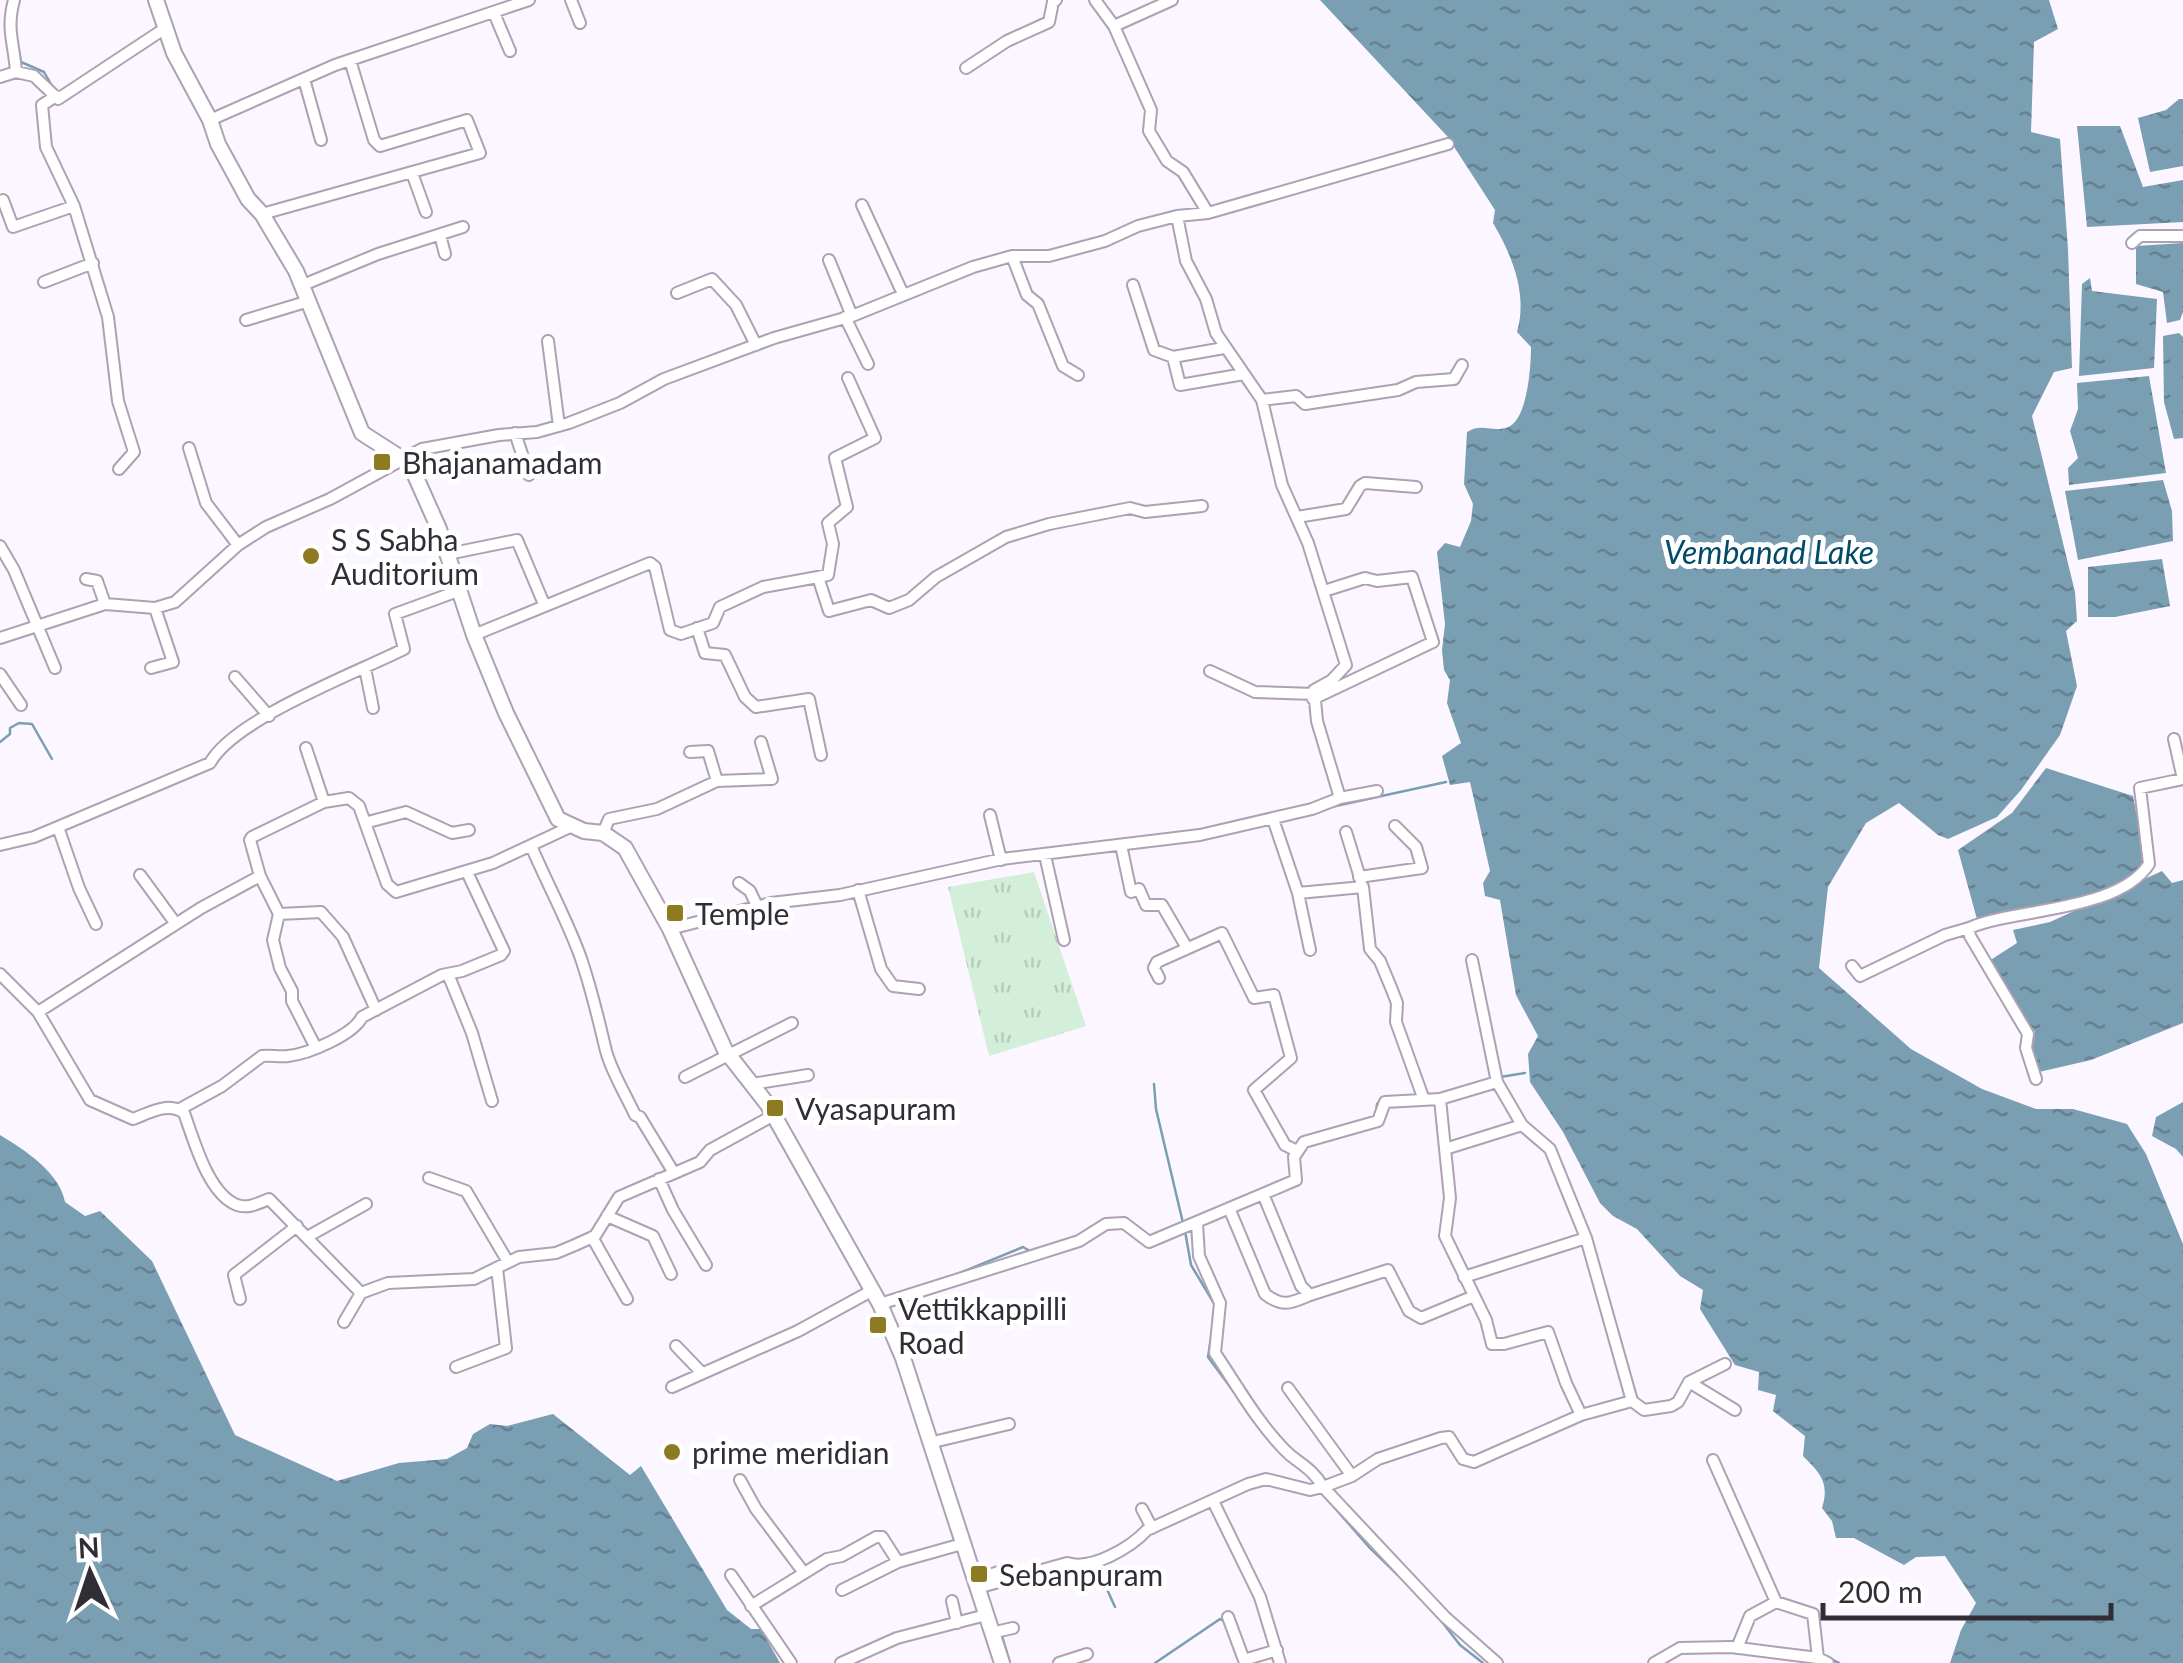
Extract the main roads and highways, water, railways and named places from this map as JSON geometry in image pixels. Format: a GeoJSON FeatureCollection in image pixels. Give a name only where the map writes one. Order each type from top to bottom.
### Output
{"type":"FeatureCollection","features":[{"type":"Feature","properties":{"kind":"main road"},"geometry":{"type":"LineString","coordinates":[[156,0],[183,72],[210,120],[218,144],[303,286],[362,433],[404,460],[414,473],[506,713],[558,819],[570,827],[603,833],[625,848],[670,929],[725,1050],[774,1116],[876,1297],[903,1358],[1002,1663]]}},
{"type":"Feature","properties":{"kind":"water","name":"Vembanad Lake"},"geometry":{"type":"Polygon","coordinates":[[[1320,0],[2049,0],[2058,29],[2034,42],[2031,132],[2060,139],[2072,368],[2054,372],[2032,416],[2075,592],[2077,621],[2066,631],[2077,686],[2060,735],[1997,817],[1948,839],[1899,803],[1866,823],[1828,887],[1819,968],[1911,1049],[1982,1089],[2036,1109],[2073,1109],[2127,1124],[2146,1154],[2183,1244],[2183,1663],[1950,1663],[1961,1630],[1976,1603],[1945,1556],[1916,1557],[1904,1565],[1854,1538],[1836,1538],[1832,1521],[1822,1508],[1822,1479],[1803,1456],[1805,1436],[1773,1411],[1776,1395],[1758,1390],[1759,1372],[1735,1365],[1700,1309],[1703,1290],[1680,1276],[1637,1229],[1613,1216],[1600,1203],[1563,1132],[1530,1082],[1528,1054],[1538,1036],[1516,995],[1500,900],[1485,896],[1483,883],[1490,871],[1470,782],[1450,785],[1442,756],[1461,743],[1447,703],[1450,680],[1444,670],[1445,624],[1437,552],[1445,543],[1460,547],[1471,521],[1473,504],[1464,484],[1467,432],[1513,424],[1527,392],[1531,347],[1517,332],[1519,289],[1512,262],[1493,223],[1495,210],[1447,136],[1320,0]]]}},
{"type":"Feature","properties":{"kind":"water"},"geometry":{"type":"Polygon","coordinates":[[[2183,99],[2183,166],[2150,172],[2138,118],[2166,110],[2183,99]]]}},
{"type":"Feature","properties":{"kind":"water"},"geometry":{"type":"Polygon","coordinates":[[[2077,126],[2120,126],[2143,187],[2183,180],[2183,222],[2087,227],[2077,126]]]}},
{"type":"Feature","properties":{"kind":"water"},"geometry":{"type":"Polygon","coordinates":[[[2183,243],[2183,312],[2180,320],[2167,323],[2163,292],[2136,284],[2136,246],[2183,243]]]}},
{"type":"Feature","properties":{"kind":"water"},"geometry":{"type":"Polygon","coordinates":[[[2090,278],[2092,291],[2157,299],[2154,368],[2079,376],[2082,284],[2090,278]]]}},
{"type":"Feature","properties":{"kind":"water"},"geometry":{"type":"Polygon","coordinates":[[[2179,333],[2183,337],[2183,438],[2174,439],[2164,402],[2163,336],[2179,333]]]}},
{"type":"Feature","properties":{"kind":"water"},"geometry":{"type":"Polygon","coordinates":[[[2149,376],[2166,473],[2069,485],[2068,468],[2078,458],[2070,431],[2078,409],[2077,383],[2149,376]]]}},
{"type":"Feature","properties":{"kind":"water"},"geometry":{"type":"Polygon","coordinates":[[[2163,480],[2172,511],[2173,541],[2078,560],[2065,491],[2163,480]]]}},
{"type":"Feature","properties":{"kind":"water"},"geometry":{"type":"Polygon","coordinates":[[[2162,559],[2170,606],[2115,617],[2088,617],[2088,567],[2162,559]]]}},
{"type":"Feature","properties":{"kind":"water"},"geometry":{"type":"Polygon","coordinates":[[[2046,768],[2133,796],[2146,864],[2130,878],[2090,897],[1978,923],[1958,850],[2012,813],[2046,768]]]}},
{"type":"Feature","properties":{"kind":"water"},"geometry":{"type":"Polygon","coordinates":[[[2162,871],[2172,883],[2183,880],[2183,1023],[2091,1060],[2039,1072],[2032,1050],[2035,1032],[1989,961],[2017,943],[2013,930],[2050,922],[2162,871]]]}},
{"type":"Feature","properties":{"kind":"water"},"geometry":{"type":"Polygon","coordinates":[[[2183,1102],[2183,1157],[2152,1136],[2156,1117],[2183,1102]]]}},
{"type":"Feature","properties":{"kind":"water"},"geometry":{"type":"Polygon","coordinates":[[[0,1135],[49,1172],[65,1202],[85,1216],[100,1211],[152,1261],[235,1435],[337,1481],[399,1463],[447,1459],[467,1448],[473,1434],[490,1424],[507,1426],[553,1414],[630,1475],[641,1466],[727,1610],[751,1629],[761,1629],[780,1663],[0,1663],[0,1135]]]}},
{"type":"Feature","properties":{"kind":"waterway"},"geometry":{"type":"LineString","coordinates":[[16,37],[21,62],[44,72],[52,86]]}},
{"type":"Feature","properties":{"kind":"waterway"},"geometry":{"type":"LineString","coordinates":[[72,95],[91,83]]}},
{"type":"Feature","properties":{"kind":"waterway"},"geometry":{"type":"LineString","coordinates":[[114,328],[120,375]]}},
{"type":"Feature","properties":{"kind":"waterway"},"geometry":{"type":"LineString","coordinates":[[0,742],[10,734],[10,728],[19,723],[32,724],[52,759]]}},
{"type":"Feature","properties":{"kind":"waterway"},"geometry":{"type":"LineString","coordinates":[[1331,807],[1446,782]]}},
{"type":"Feature","properties":{"kind":"waterway"},"geometry":{"type":"LineString","coordinates":[[1500,1077],[1525,1073]]}},
{"type":"Feature","properties":{"kind":"waterway"},"geometry":{"type":"LineString","coordinates":[[1475,1083],[1488,1080]]}},
{"type":"Feature","properties":{"kind":"waterway"},"geometry":{"type":"LineString","coordinates":[[1154,1084],[1156,1109],[1183,1223]]}},
{"type":"Feature","properties":{"kind":"waterway"},"geometry":{"type":"LineString","coordinates":[[1376,1114],[1377,1104],[1382,1100]]}},
{"type":"Feature","properties":{"kind":"waterway"},"geometry":{"type":"LineString","coordinates":[[1185,1231],[1191,1265],[1215,1305]]}},
{"type":"Feature","properties":{"kind":"waterway"},"geometry":{"type":"LineString","coordinates":[[950,1277],[1023,1247],[1030,1251]]}},
{"type":"Feature","properties":{"kind":"waterway"},"geometry":{"type":"LineString","coordinates":[[1211,1338],[1208,1357],[1257,1423]]}},
{"type":"Feature","properties":{"kind":"waterway"},"geometry":{"type":"LineString","coordinates":[[1320,1491],[1399,1576]]}},
{"type":"Feature","properties":{"kind":"waterway"},"geometry":{"type":"LineString","coordinates":[[1225,1536],[1234,1555]]}},
{"type":"Feature","properties":{"kind":"waterway"},"geometry":{"type":"LineString","coordinates":[[1097,1567],[1115,1607]]}},
{"type":"Feature","properties":{"kind":"waterway"},"geometry":{"type":"LineString","coordinates":[[986,1589],[992,1610]]}},
{"type":"Feature","properties":{"kind":"waterway"},"geometry":{"type":"LineString","coordinates":[[1439,1618],[1460,1645],[1483,1663]]}},
{"type":"Feature","properties":{"kind":"waterway"},"geometry":{"type":"LineString","coordinates":[[1155,1663],[1220,1619],[1226,1622]]}},
{"type":"Feature","properties":{"kind":"waterway"},"geometry":{"type":"LineString","coordinates":[[1002,1636],[1010,1663]]}},
{"type":"Feature","properties":{"kind":"waterway"},"geometry":{"type":"LineString","coordinates":[[1824,1655],[1839,1663]]}},
{"type":"Feature","properties":{"kind":"place","name":"Bhajanamadam"},"geometry":{"type":"Point","coordinates":[382,462]}},
{"type":"Feature","properties":{"kind":"place","name":"S S Sabha Auditorium"},"geometry":{"type":"Point","coordinates":[311,556]}},
{"type":"Feature","properties":{"kind":"place","name":"Temple"},"geometry":{"type":"Point","coordinates":[675,913]}},
{"type":"Feature","properties":{"kind":"place","name":"Vyasapuram"},"geometry":{"type":"Point","coordinates":[775,1108]}},
{"type":"Feature","properties":{"kind":"place","name":"Vettikkappilli Road"},"geometry":{"type":"Point","coordinates":[878,1325]}},
{"type":"Feature","properties":{"kind":"place","name":"prime meridian"},"geometry":{"type":"Point","coordinates":[672,1452]}},
{"type":"Feature","properties":{"kind":"place","name":"Sebanpuram"},"geometry":{"type":"Point","coordinates":[979,1574]}}]}
